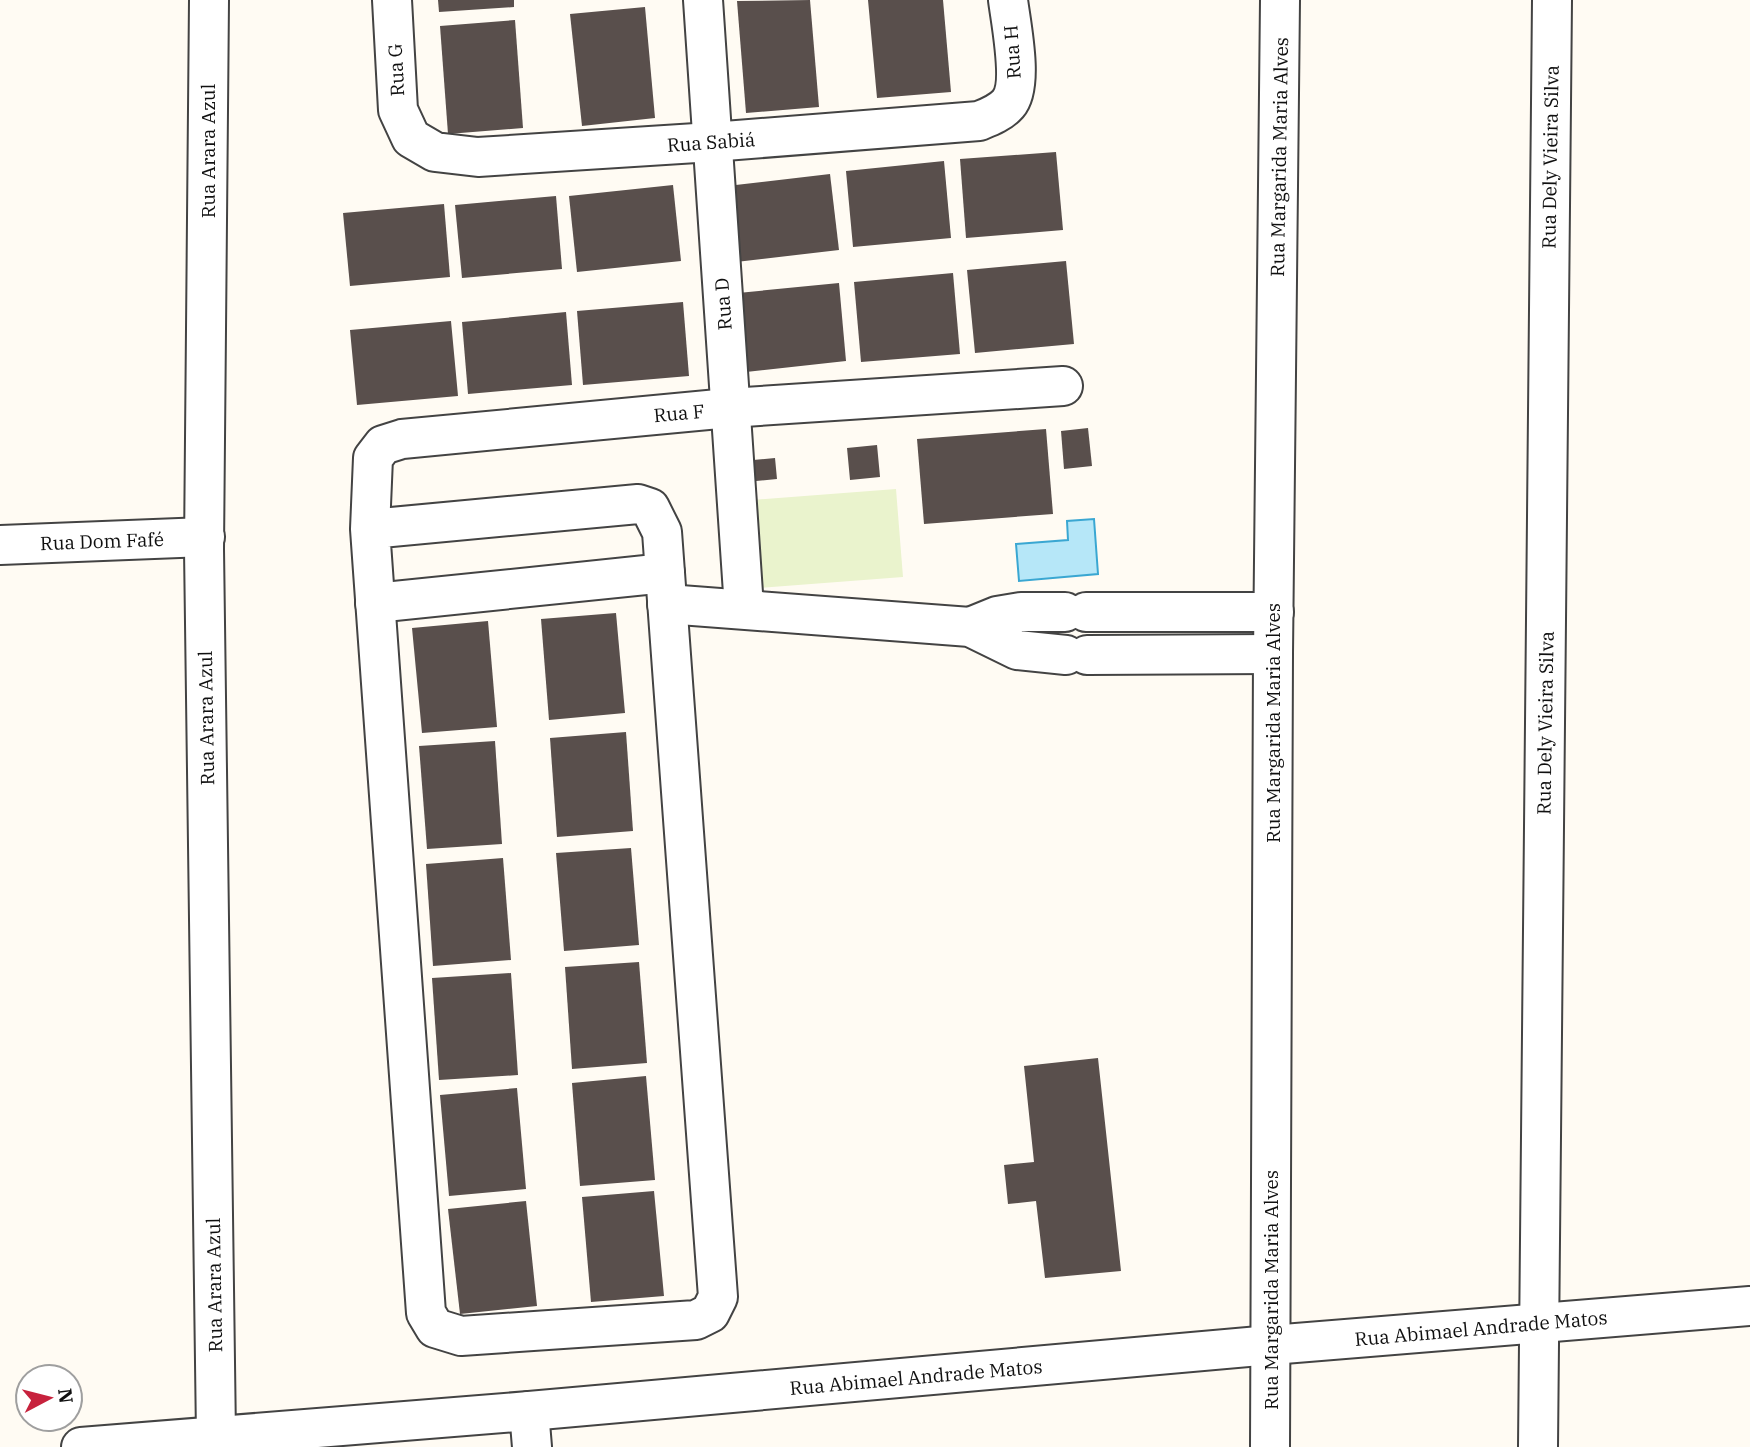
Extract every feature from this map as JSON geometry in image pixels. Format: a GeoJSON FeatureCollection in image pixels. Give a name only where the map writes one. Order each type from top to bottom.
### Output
{"type":"FeatureCollection","features":[{"type":"Feature","properties":{"kind":"street","name":"Rua Arara Azul"},"geometry":{"type":"LineString","coordinates":[[209,0],[205,537],[216,1437]]}},
{"type":"Feature","properties":{"kind":"street","name":"Rua G"},"geometry":{"type":"LineString","coordinates":[[392,0],[398,110],[411,138]]}},
{"type":"Feature","properties":{"kind":"street","name":"Rua D"},"geometry":{"type":"LineString","coordinates":[[703,0],[744,608]]}},
{"type":"Feature","properties":{"kind":"street","name":"Rua H"},"geometry":{"type":"LineString","coordinates":[[1008,0],[1015,74],[1015,89],[1009,103]]}},
{"type":"Feature","properties":{"kind":"street","name":"Rua Margarida Maria Alves"},"geometry":{"type":"LineString","coordinates":[[1270,1447],[1273,654],[1280,0]]}},
{"type":"Feature","properties":{"kind":"street","name":"Rua Dely Vieira Silva"},"geometry":{"type":"LineString","coordinates":[[1538,1447],[1552,0]]}},
{"type":"Feature","properties":{"kind":"street","name":"Rua Sabiá"},"geometry":{"type":"LineString","coordinates":[[411,138],[435,152],[478,157],[979,121],[997,114],[1009,103]]}},
{"type":"Feature","properties":{"kind":"street","name":"Rua F"},"geometry":{"type":"LineString","coordinates":[[370,529],[638,504],[650,508],[658,520],[662,533],[718,1297],[710,1313],[696,1320],[461,1336],[435,1328],[426,1313],[370,529],[373,458],[383,445],[402,439],[729,408],[1063,386]]}},
{"type":"Feature","properties":{"kind":"street","name":"Rua Dom Fafé"},"geometry":{"type":"LineString","coordinates":[[0,545],[205,537]]}},
{"type":"Feature","properties":{"kind":"street"},"geometry":{"type":"LineString","coordinates":[[375,603],[666,589],[744,608],[970,627],[1017,650],[1083,655],[1273,654]]}},
{"type":"Feature","properties":{"kind":"street"},"geometry":{"type":"LineString","coordinates":[[970,627],[997,616],[1021,612],[1274,612]]}},
{"type":"Feature","properties":{"kind":"street"},"geometry":{"type":"LineString","coordinates":[[1082,612],[1083,655]]}},
{"type":"Feature","properties":{"kind":"street"},"geometry":{"type":"LineString","coordinates":[[1134,612],[1135,655]]}},
{"type":"Feature","properties":{"kind":"street","name":"Rua Abimael Andrade Matos"},"geometry":{"type":"LineString","coordinates":[[81,1447],[216,1437],[531,1429],[1271,1345],[1750,1306]]}},
{"type":"Feature","properties":{"kind":"green space"},"geometry":{"type":"Polygon","coordinates":[[[896,489],[903,577],[758,588],[752,500],[896,489]]]}},
{"type":"Feature","properties":{"kind":"water"},"geometry":{"type":"Polygon","coordinates":[[[1094,519],[1098,574],[1019,581],[1016,544],[1068,540],[1067,521],[1094,519]]]}},
{"type":"Feature","properties":{"kind":"building"},"geometry":{"type":"Polygon","coordinates":[[[438,0],[514,0],[514,7],[439,12],[438,0]]]}},
{"type":"Feature","properties":{"kind":"building"},"geometry":{"type":"Polygon","coordinates":[[[810,0],[819,107],[746,113],[737,1],[810,0]]]}},
{"type":"Feature","properties":{"kind":"building"},"geometry":{"type":"Polygon","coordinates":[[[868,0],[943,0],[951,92],[877,98],[868,0]]]}},
{"type":"Feature","properties":{"kind":"building"},"geometry":{"type":"Polygon","coordinates":[[[645,7],[655,118],[582,126],[570,14],[645,7]]]}},
{"type":"Feature","properties":{"kind":"building"},"geometry":{"type":"Polygon","coordinates":[[[515,20],[523,128],[448,134],[440,26],[515,20]]]}},
{"type":"Feature","properties":{"kind":"building"},"geometry":{"type":"Polygon","coordinates":[[[1056,152],[1063,230],[966,238],[960,159],[1056,152]]]}},
{"type":"Feature","properties":{"kind":"building"},"geometry":{"type":"Polygon","coordinates":[[[944,161],[951,238],[853,247],[846,171],[944,161]]]}},
{"type":"Feature","properties":{"kind":"building"},"geometry":{"type":"Polygon","coordinates":[[[830,174],[839,250],[736,262],[727,186],[830,174]]]}},
{"type":"Feature","properties":{"kind":"building"},"geometry":{"type":"Polygon","coordinates":[[[673,185],[681,261],[577,272],[569,196],[673,185]]]}},
{"type":"Feature","properties":{"kind":"building"},"geometry":{"type":"Polygon","coordinates":[[[556,196],[562,269],[462,278],[455,205],[556,196]]]}},
{"type":"Feature","properties":{"kind":"building"},"geometry":{"type":"Polygon","coordinates":[[[444,204],[450,277],[350,286],[343,213],[444,204]]]}},
{"type":"Feature","properties":{"kind":"building"},"geometry":{"type":"Polygon","coordinates":[[[1066,261],[1074,344],[975,353],[967,270],[1066,261]]]}},
{"type":"Feature","properties":{"kind":"building"},"geometry":{"type":"Polygon","coordinates":[[[953,273],[960,354],[861,362],[854,282],[953,273]]]}},
{"type":"Feature","properties":{"kind":"building"},"geometry":{"type":"Polygon","coordinates":[[[839,283],[846,361],[746,372],[738,293],[839,283]]]}},
{"type":"Feature","properties":{"kind":"building"},"geometry":{"type":"Polygon","coordinates":[[[683,302],[689,376],[583,385],[577,311],[683,302]]]}},
{"type":"Feature","properties":{"kind":"building"},"geometry":{"type":"Polygon","coordinates":[[[566,312],[572,385],[468,394],[462,322],[566,312]]]}},
{"type":"Feature","properties":{"kind":"building"},"geometry":{"type":"Polygon","coordinates":[[[451,321],[458,396],[357,405],[350,330],[451,321]]]}},
{"type":"Feature","properties":{"kind":"building"},"geometry":{"type":"Polygon","coordinates":[[[1088,428],[1092,466],[1064,469],[1061,431],[1088,428]]]}},
{"type":"Feature","properties":{"kind":"building"},"geometry":{"type":"Polygon","coordinates":[[[1046,429],[1053,514],[924,524],[917,439],[1046,429]]]}},
{"type":"Feature","properties":{"kind":"building"},"geometry":{"type":"Polygon","coordinates":[[[877,445],[880,477],[850,480],[847,448],[877,445]]]}},
{"type":"Feature","properties":{"kind":"building"},"geometry":{"type":"Polygon","coordinates":[[[775,458],[777,479],[756,481],[753,460],[775,458]]]}},
{"type":"Feature","properties":{"kind":"building"},"geometry":{"type":"Polygon","coordinates":[[[616,613],[625,713],[549,720],[541,619],[616,613]]]}},
{"type":"Feature","properties":{"kind":"building"},"geometry":{"type":"Polygon","coordinates":[[[488,621],[497,727],[422,733],[412,628],[488,621]]]}},
{"type":"Feature","properties":{"kind":"building"},"geometry":{"type":"Polygon","coordinates":[[[626,732],[633,831],[557,837],[550,738],[626,732]]]}},
{"type":"Feature","properties":{"kind":"building"},"geometry":{"type":"Polygon","coordinates":[[[495,741],[502,844],[427,849],[419,746],[495,741]]]}},
{"type":"Feature","properties":{"kind":"building"},"geometry":{"type":"Polygon","coordinates":[[[631,848],[639,945],[564,951],[556,853],[631,848]]]}},
{"type":"Feature","properties":{"kind":"building"},"geometry":{"type":"Polygon","coordinates":[[[503,858],[511,960],[433,966],[426,864],[503,858]]]}},
{"type":"Feature","properties":{"kind":"building"},"geometry":{"type":"Polygon","coordinates":[[[639,962],[647,1063],[572,1069],[565,967],[639,962]]]}},
{"type":"Feature","properties":{"kind":"building"},"geometry":{"type":"Polygon","coordinates":[[[511,973],[518,1075],[439,1080],[432,978],[511,973]]]}},
{"type":"Feature","properties":{"kind":"building"},"geometry":{"type":"Polygon","coordinates":[[[1098,1058],[1121,1271],[1045,1278],[1036,1201],[1008,1204],[1004,1165],[1034,1162],[1024,1066],[1098,1058]]]}},
{"type":"Feature","properties":{"kind":"building"},"geometry":{"type":"Polygon","coordinates":[[[646,1076],[655,1180],[580,1186],[572,1083],[646,1076]]]}},
{"type":"Feature","properties":{"kind":"building"},"geometry":{"type":"Polygon","coordinates":[[[517,1088],[526,1189],[449,1196],[440,1095],[517,1088]]]}},
{"type":"Feature","properties":{"kind":"building"},"geometry":{"type":"Polygon","coordinates":[[[654,1191],[664,1296],[591,1302],[582,1197],[654,1191]]]}},
{"type":"Feature","properties":{"kind":"building"},"geometry":{"type":"Polygon","coordinates":[[[526,1201],[537,1306],[460,1314],[448,1209],[526,1201]]]}}]}
